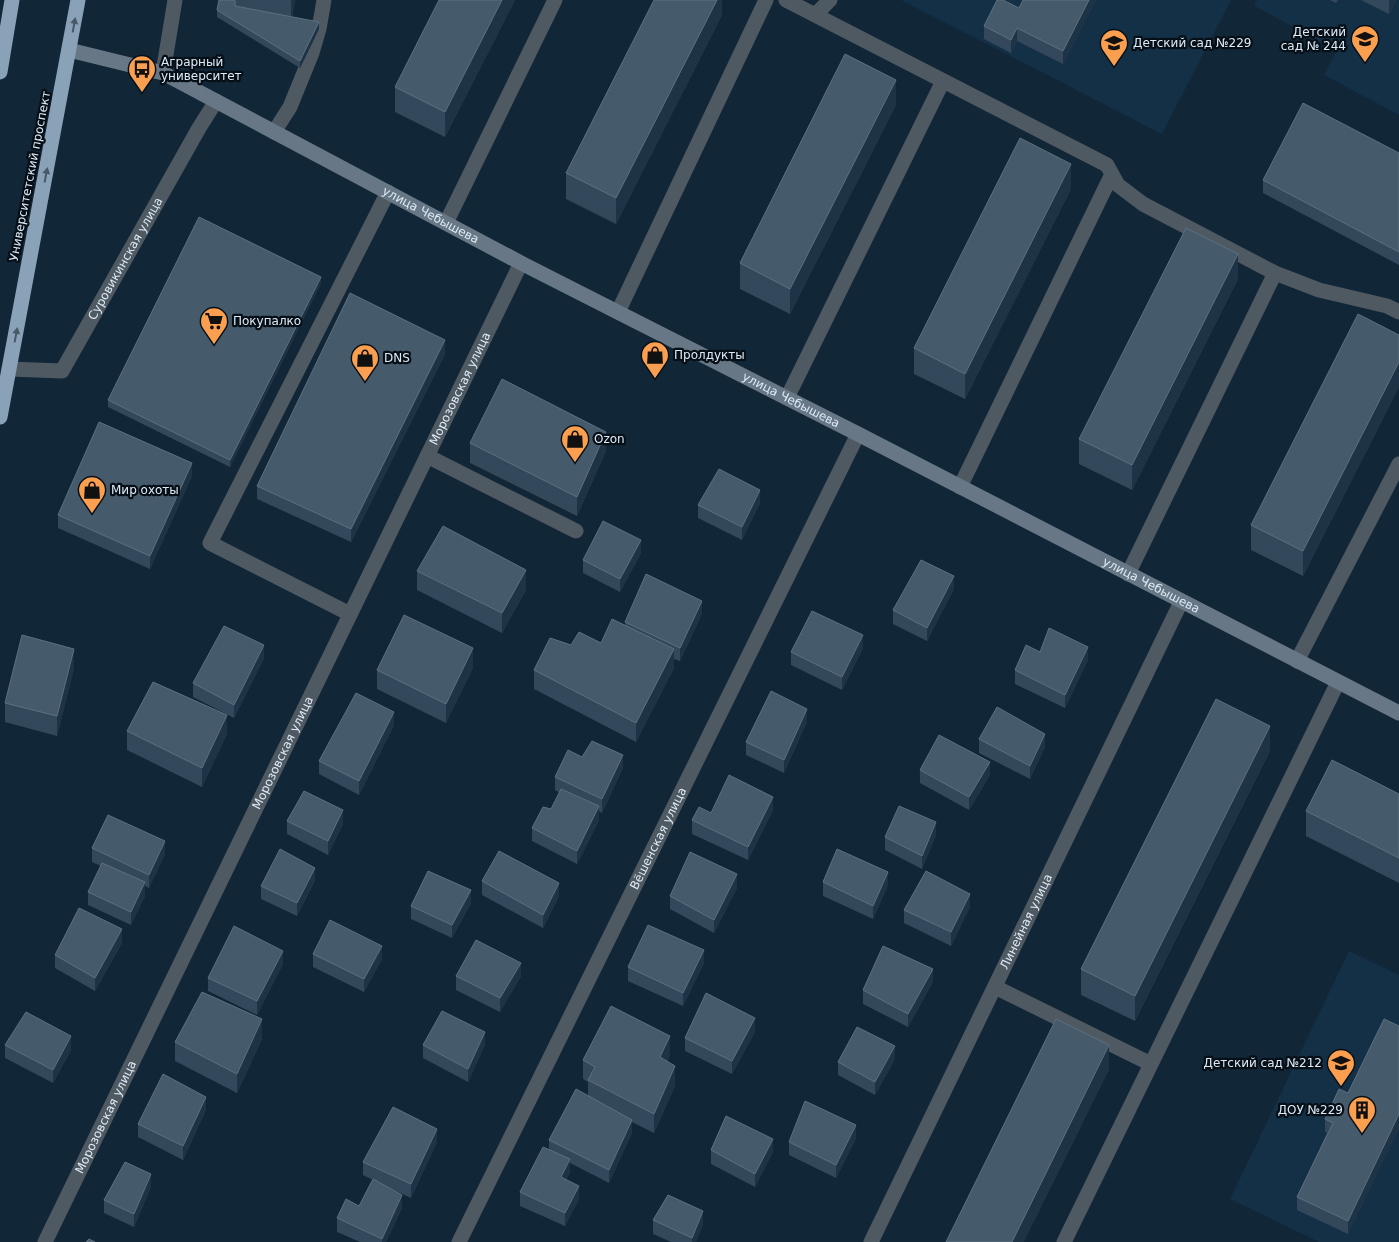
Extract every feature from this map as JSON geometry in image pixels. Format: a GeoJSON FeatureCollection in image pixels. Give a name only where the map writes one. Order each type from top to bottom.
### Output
{"type":"FeatureCollection","features":[{"type":"Feature","properties":{"kind":"highway"},"geometry":{"type":"LineString","coordinates":[[0,72],[12,0]]}},
{"type":"Feature","properties":{"kind":"highway","name":"Университетский проспект"},"geometry":{"type":"LineString","coordinates":[[0,417],[78,0]]}},
{"type":"Feature","properties":{"kind":"street"},"geometry":{"type":"LineString","coordinates":[[163,73],[174,0]]}},
{"type":"Feature","properties":{"kind":"street"},"geometry":{"type":"LineString","coordinates":[[274,132],[290,107],[312,53],[320,29],[324,0]]}},
{"type":"Feature","properties":{"kind":"street"},"geometry":{"type":"LineString","coordinates":[[446,223],[555,0]]}},
{"type":"Feature","properties":{"kind":"street"},"geometry":{"type":"LineString","coordinates":[[618,312],[766,0]]}},
{"type":"Feature","properties":{"kind":"street"},"geometry":{"type":"LineString","coordinates":[[786,0],[1107,165],[1118,185],[1143,204],[1276,273],[1319,290],[1387,306],[1399,312]]}},
{"type":"Feature","properties":{"kind":"street"},"geometry":{"type":"LineString","coordinates":[[815,15],[830,0]]}},
{"type":"Feature","properties":{"kind":"street","name":"улица Чебышева"},"geometry":{"type":"LineString","coordinates":[[69,50],[163,73],[521,263],[858,434],[1399,713]]}},
{"type":"Feature","properties":{"kind":"street"},"geometry":{"type":"LineString","coordinates":[[787,398],[943,81]]}},
{"type":"Feature","properties":{"kind":"street","name":"Суровикинская улица"},"geometry":{"type":"LineString","coordinates":[[9,369],[62,371],[216,101]]}},
{"type":"Feature","properties":{"kind":"street"},"geometry":{"type":"LineString","coordinates":[[960,487],[1112,174]]}},
{"type":"Feature","properties":{"kind":"street"},"geometry":{"type":"LineString","coordinates":[[350,614],[210,543],[388,192]]}},
{"type":"Feature","properties":{"kind":"street","name":"Морозовская улица"},"geometry":{"type":"LineString","coordinates":[[45,1242],[521,263]]}},
{"type":"Feature","properties":{"kind":"street"},"geometry":{"type":"LineString","coordinates":[[1128,574],[1276,273]]}},
{"type":"Feature","properties":{"kind":"street","name":"Вёшенская улица"},"geometry":{"type":"LineString","coordinates":[[458,1242],[858,434]]}},
{"type":"Feature","properties":{"kind":"street"},"geometry":{"type":"LineString","coordinates":[[427,456],[576,531]]}},
{"type":"Feature","properties":{"kind":"street"},"geometry":{"type":"LineString","coordinates":[[1297,661],[1399,464]]}},
{"type":"Feature","properties":{"kind":"street","name":"Линейная улица"},"geometry":{"type":"LineString","coordinates":[[872,1242],[1182,602]]}},
{"type":"Feature","properties":{"kind":"street"},"geometry":{"type":"LineString","coordinates":[[1064,1242],[1338,682]]}},
{"type":"Feature","properties":{"kind":"street"},"geometry":{"type":"LineString","coordinates":[[995,987],[1151,1064]]}},
{"type":"Feature","properties":{"kind":"shaded area","name":"Детский сад №229"},"geometry":{"type":"Polygon","coordinates":[[[901,0],[1231,0],[1162,134],[901,0]]]}},
{"type":"Feature","properties":{"kind":"shaded area","name":"Детский сад № 244"},"geometry":{"type":"Polygon","coordinates":[[[1257,0],[1399,0],[1399,115],[1324,75],[1337,50],[1254,6],[1257,0]]]}},
{"type":"Feature","properties":{"kind":"shaded area","name":"Детский сад №212"},"geometry":{"type":"Polygon","coordinates":[[[1349,951],[1399,975],[1399,1242],[1319,1242],[1230,1199],[1349,951]]]}},
{"type":"Feature","properties":{"kind":"building"},"geometry":{"type":"Polygon","coordinates":[[[219,0],[235,0],[235,6],[319,22],[300,61],[217,10],[219,0]]]}},
{"type":"Feature","properties":{"kind":"building"},"geometry":{"type":"Polygon","coordinates":[[[439,0],[502,0],[445,112],[395,87],[439,0]]]}},
{"type":"Feature","properties":{"kind":"building"},"geometry":{"type":"Polygon","coordinates":[[[654,0],[717,0],[616,198],[566,173],[654,0]]]}},
{"type":"Feature","properties":{"kind":"building"},"geometry":{"type":"Polygon","coordinates":[[[997,0],[1003,0],[1019,8],[1023,0],[1089,0],[1063,51],[1017,28],[1011,40],[984,26],[997,0]]]}},
{"type":"Feature","properties":{"kind":"building"},"geometry":{"type":"Polygon","coordinates":[[[845,54],[896,80],[790,289],[740,263],[845,54]]]}},
{"type":"Feature","properties":{"kind":"building"},"geometry":{"type":"Polygon","coordinates":[[[1303,103],[1399,153],[1399,252],[1263,180],[1303,103]]]}},
{"type":"Feature","properties":{"kind":"building"},"geometry":{"type":"Polygon","coordinates":[[[1020,138],[1071,164],[965,374],[914,348],[1020,138]]]}},
{"type":"Feature","properties":{"kind":"building","name":"Покупалко"},"geometry":{"type":"Polygon","coordinates":[[[199,217],[321,277],[230,460],[108,400],[199,217]]]}},
{"type":"Feature","properties":{"kind":"building"},"geometry":{"type":"Polygon","coordinates":[[[1186,228],[1238,254],[1132,465],[1079,439],[1186,228]]]}},
{"type":"Feature","properties":{"kind":"building"},"geometry":{"type":"Polygon","coordinates":[[[350,293],[445,340],[351,529],[257,486],[350,293]]]}},
{"type":"Feature","properties":{"kind":"building"},"geometry":{"type":"Polygon","coordinates":[[[1358,314],[1399,335],[1399,362],[1303,551],[1251,525],[1358,314]]]}},
{"type":"Feature","properties":{"kind":"building"},"geometry":{"type":"Polygon","coordinates":[[[502,379],[606,432],[577,497],[470,443],[502,379]]]}},
{"type":"Feature","properties":{"kind":"building"},"geometry":{"type":"Polygon","coordinates":[[[99,422],[192,463],[150,556],[58,515],[99,422]]]}},
{"type":"Feature","properties":{"kind":"building"},"geometry":{"type":"Polygon","coordinates":[[[719,469],[760,490],[742,527],[698,505],[719,469]]]}},
{"type":"Feature","properties":{"kind":"building"},"geometry":{"type":"Polygon","coordinates":[[[603,521],[641,540],[620,579],[583,560],[603,521]]]}},
{"type":"Feature","properties":{"kind":"building"},"geometry":{"type":"Polygon","coordinates":[[[443,526],[526,570],[502,613],[417,571],[443,526]]]}},
{"type":"Feature","properties":{"kind":"building"},"geometry":{"type":"Polygon","coordinates":[[[921,560],[954,576],[927,628],[893,610],[921,560]]]}},
{"type":"Feature","properties":{"kind":"building"},"geometry":{"type":"Polygon","coordinates":[[[646,574],[702,601],[680,648],[625,622],[646,574]]]}},
{"type":"Feature","properties":{"kind":"building"},"geometry":{"type":"Polygon","coordinates":[[[812,611],[863,635],[842,677],[791,652],[812,611]]]}},
{"type":"Feature","properties":{"kind":"building"},"geometry":{"type":"Polygon","coordinates":[[[404,615],[473,648],[446,704],[377,670],[404,615]]]}},
{"type":"Feature","properties":{"kind":"building"},"geometry":{"type":"Polygon","coordinates":[[[612,619],[674,649],[636,723],[534,670],[550,638],[571,645],[579,632],[601,643],[612,619]]]}},
{"type":"Feature","properties":{"kind":"building"},"geometry":{"type":"Polygon","coordinates":[[[224,626],[264,645],[234,705],[193,683],[224,626]]]}},
{"type":"Feature","properties":{"kind":"building"},"geometry":{"type":"Polygon","coordinates":[[[1049,628],[1088,647],[1065,695],[1015,670],[1026,645],[1040,652],[1049,628]]]}},
{"type":"Feature","properties":{"kind":"building"},"geometry":{"type":"Polygon","coordinates":[[[22,635],[74,649],[57,716],[5,703],[22,635]]]}},
{"type":"Feature","properties":{"kind":"building"},"geometry":{"type":"Polygon","coordinates":[[[153,682],[227,715],[202,768],[127,731],[153,682]]]}},
{"type":"Feature","properties":{"kind":"building"},"geometry":{"type":"Polygon","coordinates":[[[771,691],[807,709],[784,760],[746,742],[771,691]]]}},
{"type":"Feature","properties":{"kind":"building"},"geometry":{"type":"Polygon","coordinates":[[[356,693],[394,712],[359,781],[319,761],[356,693]]]}},
{"type":"Feature","properties":{"kind":"building"},"geometry":{"type":"Polygon","coordinates":[[[1216,699],[1270,726],[1135,996],[1081,969],[1216,699]]]}},
{"type":"Feature","properties":{"kind":"building"},"geometry":{"type":"Polygon","coordinates":[[[997,707],[1045,734],[1030,766],[979,739],[997,707]]]}},
{"type":"Feature","properties":{"kind":"building"},"geometry":{"type":"Polygon","coordinates":[[[939,735],[990,762],[969,797],[920,770],[939,735]]]}},
{"type":"Feature","properties":{"kind":"building"},"geometry":{"type":"Polygon","coordinates":[[[592,741],[623,755],[602,799],[555,777],[568,750],[582,757],[592,741]]]}},
{"type":"Feature","properties":{"kind":"building"},"geometry":{"type":"Polygon","coordinates":[[[1332,760],[1399,794],[1399,858],[1306,811],[1332,760]]]}},
{"type":"Feature","properties":{"kind":"building"},"geometry":{"type":"Polygon","coordinates":[[[729,775],[773,797],[748,847],[692,820],[699,807],[711,813],[729,775]]]}},
{"type":"Feature","properties":{"kind":"building"},"geometry":{"type":"Polygon","coordinates":[[[561,789],[599,806],[577,851],[532,828],[543,807],[551,809],[561,789]]]}},
{"type":"Feature","properties":{"kind":"building"},"geometry":{"type":"Polygon","coordinates":[[[304,791],[343,810],[328,841],[287,821],[304,791]]]}},
{"type":"Feature","properties":{"kind":"building"},"geometry":{"type":"Polygon","coordinates":[[[899,806],[936,822],[922,856],[885,837],[899,806]]]}},
{"type":"Feature","properties":{"kind":"building"},"geometry":{"type":"Polygon","coordinates":[[[108,815],[165,841],[149,875],[92,848],[108,815]]]}},
{"type":"Feature","properties":{"kind":"building"},"geometry":{"type":"Polygon","coordinates":[[[280,849],[315,868],[297,903],[261,886],[280,849]]]}},
{"type":"Feature","properties":{"kind":"building"},"geometry":{"type":"Polygon","coordinates":[[[837,849],[888,872],[873,906],[823,882],[837,849]]]}},
{"type":"Feature","properties":{"kind":"building"},"geometry":{"type":"Polygon","coordinates":[[[499,851],[559,883],[543,915],[482,881],[499,851]]]}},
{"type":"Feature","properties":{"kind":"building"},"geometry":{"type":"Polygon","coordinates":[[[690,852],[737,874],[714,920],[670,896],[690,852]]]}},
{"type":"Feature","properties":{"kind":"building"},"geometry":{"type":"Polygon","coordinates":[[[102,863],[145,882],[131,912],[88,892],[102,863]]]}},
{"type":"Feature","properties":{"kind":"building"},"geometry":{"type":"Polygon","coordinates":[[[428,871],[471,890],[452,925],[411,906],[428,871]]]}},
{"type":"Feature","properties":{"kind":"building"},"geometry":{"type":"Polygon","coordinates":[[[926,871],[970,894],[951,932],[904,910],[926,871]]]}},
{"type":"Feature","properties":{"kind":"building"},"geometry":{"type":"Polygon","coordinates":[[[79,908],[122,929],[95,978],[55,955],[79,908]]]}},
{"type":"Feature","properties":{"kind":"building"},"geometry":{"type":"Polygon","coordinates":[[[330,920],[382,946],[364,979],[313,954],[330,920]]]}},
{"type":"Feature","properties":{"kind":"building"},"geometry":{"type":"Polygon","coordinates":[[[648,925],[704,950],[683,993],[628,967],[648,925]]]}},
{"type":"Feature","properties":{"kind":"building"},"geometry":{"type":"Polygon","coordinates":[[[234,926],[283,951],[257,1001],[208,978],[234,926]]]}},
{"type":"Feature","properties":{"kind":"building"},"geometry":{"type":"Polygon","coordinates":[[[476,940],[521,963],[500,998],[456,976],[476,940]]]}},
{"type":"Feature","properties":{"kind":"building"},"geometry":{"type":"Polygon","coordinates":[[[883,946],[933,969],[908,1014],[863,990],[883,946]]]}},
{"type":"Feature","properties":{"kind":"building"},"geometry":{"type":"Polygon","coordinates":[[[202,992],[262,1019],[237,1074],[175,1042],[202,992]]]}},
{"type":"Feature","properties":{"kind":"building"},"geometry":{"type":"Polygon","coordinates":[[[706,993],[755,1018],[732,1061],[685,1038],[706,993]]]}},
{"type":"Feature","properties":{"kind":"building"},"geometry":{"type":"Polygon","coordinates":[[[611,1006],[670,1036],[660,1057],[675,1066],[654,1114],[588,1080],[595,1067],[583,1060],[611,1006]]]}},
{"type":"Feature","properties":{"kind":"building"},"geometry":{"type":"Polygon","coordinates":[[[442,1011],[485,1032],[468,1069],[423,1045],[442,1011]]]}},
{"type":"Feature","properties":{"kind":"building"},"geometry":{"type":"Polygon","coordinates":[[[26,1012],[71,1036],[53,1070],[5,1045],[26,1012]]]}},
{"type":"Feature","properties":{"kind":"building"},"geometry":{"type":"Polygon","coordinates":[[[1056,1019],[1109,1045],[1012,1242],[946,1242],[1056,1019]]]}},
{"type":"Feature","properties":{"kind":"building","name":"ДОУ №229"},"geometry":{"type":"Polygon","coordinates":[[[1384,1019],[1399,1026],[1399,1114],[1348,1221],[1297,1197],[1333,1123],[1325,1119],[1339,1089],[1348,1093],[1384,1019]]]}},
{"type":"Feature","properties":{"kind":"building"},"geometry":{"type":"Polygon","coordinates":[[[857,1027],[895,1046],[875,1082],[838,1062],[857,1027]]]}},
{"type":"Feature","properties":{"kind":"building"},"geometry":{"type":"Polygon","coordinates":[[[163,1074],[206,1097],[183,1146],[138,1124],[163,1074]]]}},
{"type":"Feature","properties":{"kind":"building"},"geometry":{"type":"Polygon","coordinates":[[[576,1089],[632,1120],[609,1170],[549,1140],[576,1089]]]}},
{"type":"Feature","properties":{"kind":"building"},"geometry":{"type":"Polygon","coordinates":[[[805,1101],[856,1125],[836,1165],[789,1142],[805,1101]]]}},
{"type":"Feature","properties":{"kind":"building"},"geometry":{"type":"Polygon","coordinates":[[[393,1107],[437,1129],[411,1184],[363,1162],[393,1107]]]}},
{"type":"Feature","properties":{"kind":"building"},"geometry":{"type":"Polygon","coordinates":[[[726,1116],[773,1139],[755,1174],[711,1150],[726,1116]]]}},
{"type":"Feature","properties":{"kind":"building"},"geometry":{"type":"Polygon","coordinates":[[[543,1147],[570,1159],[561,1177],[579,1186],[565,1213],[520,1192],[543,1147]]]}},
{"type":"Feature","properties":{"kind":"building"},"geometry":{"type":"Polygon","coordinates":[[[125,1162],[151,1174],[134,1214],[104,1200],[125,1162]]]}},
{"type":"Feature","properties":{"kind":"building"},"geometry":{"type":"Polygon","coordinates":[[[373,1179],[402,1195],[382,1239],[337,1218],[346,1199],[359,1206],[373,1179]]]}},
{"type":"Feature","properties":{"kind":"building"},"geometry":{"type":"Polygon","coordinates":[[[668,1195],[703,1211],[692,1238],[653,1220],[668,1195]]]}},
{"type":"Feature","properties":{"kind":"place","name":"Детский сад № 244"},"geometry":{"type":"Point","coordinates":[1365,63]}},
{"type":"Feature","properties":{"kind":"place","name":"Детский сад №229"},"geometry":{"type":"Point","coordinates":[1114,67]}},
{"type":"Feature","properties":{"kind":"place","name":"Аграрный университет"},"geometry":{"type":"Point","coordinates":[142,93]}},
{"type":"Feature","properties":{"kind":"place","name":"Покупалко"},"geometry":{"type":"Point","coordinates":[214,345]}},
{"type":"Feature","properties":{"kind":"place","name":"Пролдукты"},"geometry":{"type":"Point","coordinates":[655,379]}},
{"type":"Feature","properties":{"kind":"place","name":"DNS"},"geometry":{"type":"Point","coordinates":[365,382]}},
{"type":"Feature","properties":{"kind":"place","name":"Ozon"},"geometry":{"type":"Point","coordinates":[575,463]}},
{"type":"Feature","properties":{"kind":"place","name":"Мир охоты"},"geometry":{"type":"Point","coordinates":[92,514]}},
{"type":"Feature","properties":{"kind":"place","name":"Детский сад №212"},"geometry":{"type":"Point","coordinates":[1341,1087]}},
{"type":"Feature","properties":{"kind":"place","name":"ДОУ №229"},"geometry":{"type":"Point","coordinates":[1362,1134]}}]}
